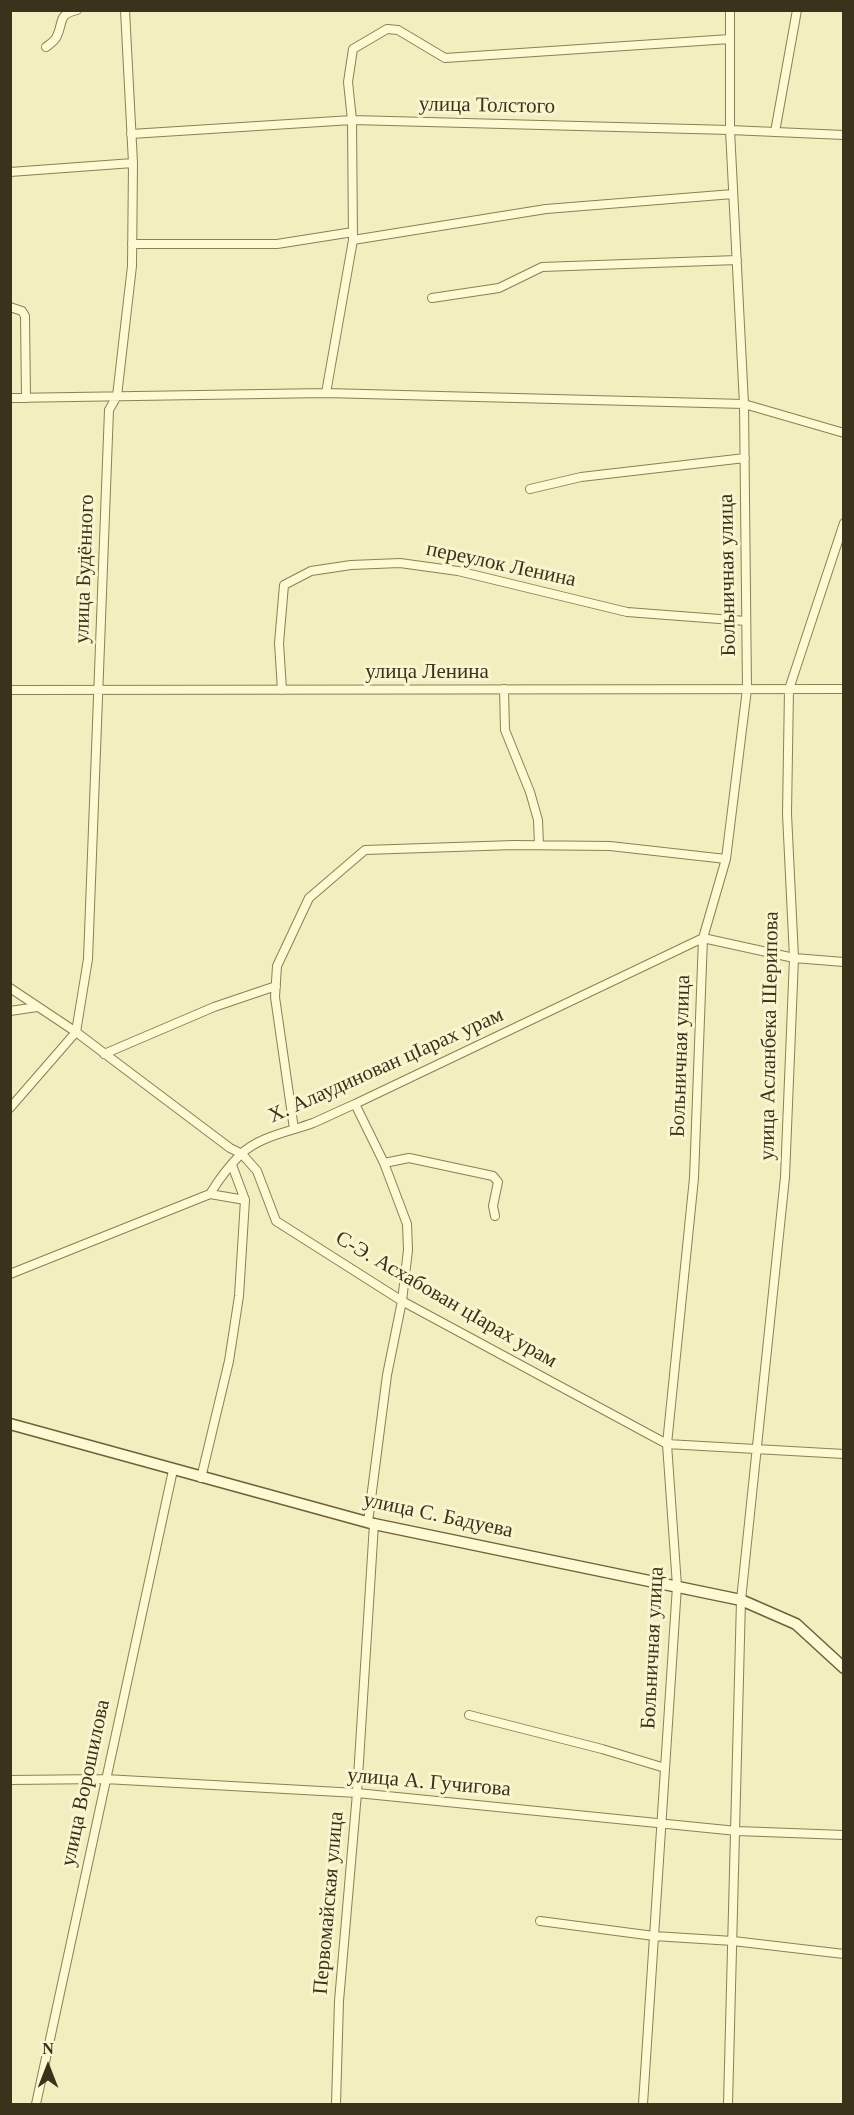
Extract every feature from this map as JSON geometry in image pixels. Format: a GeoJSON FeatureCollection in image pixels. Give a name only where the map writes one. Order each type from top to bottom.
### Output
{"type":"FeatureCollection","features":[{"type":"Feature","properties":{"kind":"main road","name":"улица С. Бадуева"},"geometry":{"type":"LineString","coordinates":[[10,1424],[371,1523],[741,1600],[796,1624],[835,1658],[843,1668]]}},
{"type":"Feature","properties":{"kind":"street"},"geometry":{"type":"LineString","coordinates":[[46,47],[56,39],[62,17],[76,10]]}},
{"type":"Feature","properties":{"kind":"street","name":"улица Будённого"},"geometry":{"type":"LineString","coordinates":[[76,1032],[88,958],[109,410],[117,396],[132,266],[133,163],[125,10]]}},
{"type":"Feature","properties":{"kind":"street","name":"Больничная улица"},"geometry":{"type":"LineString","coordinates":[[644,2104],[677,1586],[667,1444],[694,1178],[703,938],[726,859],[747,688],[744,404],[730,130],[730,10]]}},
{"type":"Feature","properties":{"kind":"street"},"geometry":{"type":"LineString","coordinates":[[775,132],[797,10]]}},
{"type":"Feature","properties":{"kind":"street"},"geometry":{"type":"LineString","coordinates":[[326,393],[353,236],[352,120],[348,82],[353,49],[387,29],[398,30],[445,58],[730,39]]}},
{"type":"Feature","properties":{"kind":"street","name":"улица Толстого"},"geometry":{"type":"LineString","coordinates":[[131,134],[352,120],[843,135]]}},
{"type":"Feature","properties":{"kind":"street"},"geometry":{"type":"LineString","coordinates":[[10,172],[133,163]]}},
{"type":"Feature","properties":{"kind":"street"},"geometry":{"type":"LineString","coordinates":[[132,244],[277,244],[546,210],[733,194]]}},
{"type":"Feature","properties":{"kind":"street"},"geometry":{"type":"LineString","coordinates":[[432,298],[499,288],[542,267],[737,260]]}},
{"type":"Feature","properties":{"kind":"street"},"geometry":{"type":"LineString","coordinates":[[10,307],[22,311],[26,316],[26,398]]}},
{"type":"Feature","properties":{"kind":"street"},"geometry":{"type":"LineString","coordinates":[[10,398],[326,393],[744,404],[843,433]]}},
{"type":"Feature","properties":{"kind":"street"},"geometry":{"type":"LineString","coordinates":[[530,489],[581,477],[745,458]]}},
{"type":"Feature","properties":{"kind":"street","name":"улица Асланбека Шерипова"},"geometry":{"type":"LineString","coordinates":[[729,2104],[741,1600],[785,1177],[794,958],[787,814],[789,688],[843,523]]}},
{"type":"Feature","properties":{"kind":"street","name":"переулок Ленина"},"geometry":{"type":"LineString","coordinates":[[282,690],[279,643],[284,585],[311,571],[351,565],[400,563],[458,571],[627,612],[746,621]]}},
{"type":"Feature","properties":{"kind":"street"},"geometry":{"type":"LineString","coordinates":[[504,689],[505,730],[530,792],[538,820],[539,845]]}},
{"type":"Feature","properties":{"kind":"street","name":"улица Ленина"},"geometry":{"type":"LineString","coordinates":[[10,690],[98,692],[843,689]]}},
{"type":"Feature","properties":{"kind":"street"},"geometry":{"type":"LineString","coordinates":[[294,1129],[275,997],[278,966],[309,898],[364,849],[539,845],[610,846],[726,859]]}},
{"type":"Feature","properties":{"kind":"street"},"geometry":{"type":"LineString","coordinates":[[703,938],[794,958],[843,962]]}},
{"type":"Feature","properties":{"kind":"street","name":"Х. Алаудинован цIарах урам"},"geometry":{"type":"LineString","coordinates":[[210,1194],[224,1171],[242,1154],[260,1142],[355,1104],[703,938]]}},
{"type":"Feature","properties":{"kind":"street"},"geometry":{"type":"LineString","coordinates":[[104,1054],[214,1007],[276,986]]}},
{"type":"Feature","properties":{"kind":"street","name":"С-Э. Асхабован цIарах урам"},"geometry":{"type":"LineString","coordinates":[[10,988],[76,1032],[230,1148],[242,1154],[256,1171],[276,1221],[402,1301],[667,1444],[843,1454]]}},
{"type":"Feature","properties":{"kind":"street"},"geometry":{"type":"LineString","coordinates":[[10,1011],[37,1007]]}},
{"type":"Feature","properties":{"kind":"street"},"geometry":{"type":"LineString","coordinates":[[10,1108],[76,1032]]}},
{"type":"Feature","properties":{"kind":"street","name":"Первомайская улица"},"geometry":{"type":"LineString","coordinates":[[336,2104],[339,2001],[357,1793],[371,1523],[387,1375],[402,1301],[408,1250],[407,1224],[384,1163],[355,1104]]}},
{"type":"Feature","properties":{"kind":"street"},"geometry":{"type":"LineString","coordinates":[[384,1163],[409,1158],[493,1176],[498,1182],[493,1206],[495,1216]]}},
{"type":"Feature","properties":{"kind":"street"},"geometry":{"type":"LineString","coordinates":[[201,1478],[229,1361],[243,1253],[245,1200],[232,1165]]}},
{"type":"Feature","properties":{"kind":"street"},"geometry":{"type":"LineString","coordinates":[[10,1274],[210,1194],[245,1200]]}},
{"type":"Feature","properties":{"kind":"street","name":"улица Ворошилова"},"geometry":{"type":"LineString","coordinates":[[36,2104],[172,1470]]}},
{"type":"Feature","properties":{"kind":"street"},"geometry":{"type":"LineString","coordinates":[[469,1715],[602,1749],[665,1768]]}},
{"type":"Feature","properties":{"kind":"street","name":"улица А. Гучигова"},"geometry":{"type":"LineString","coordinates":[[10,1780],[105,1779],[357,1793],[737,1831],[843,1835]]}},
{"type":"Feature","properties":{"kind":"street"},"geometry":{"type":"LineString","coordinates":[[540,1921],[654,1936],[734,1941],[843,1954]]}}]}
